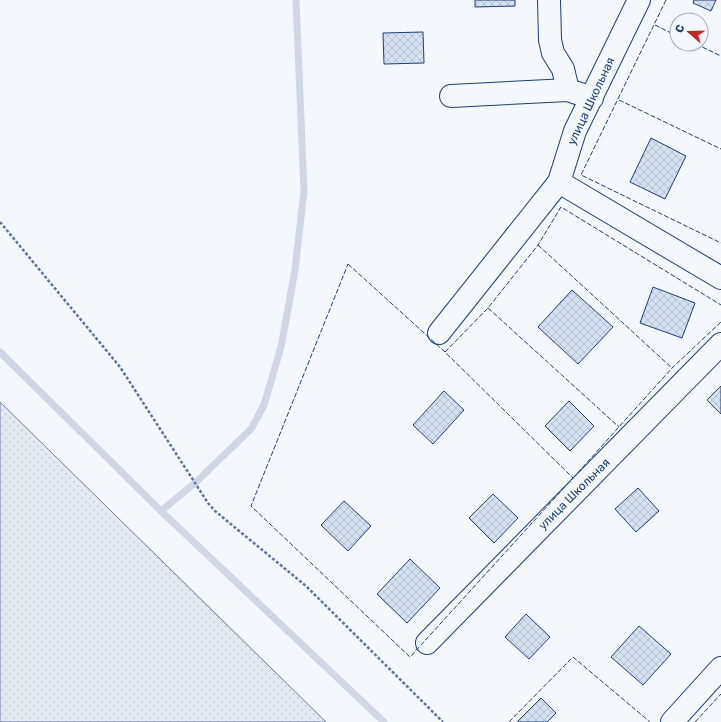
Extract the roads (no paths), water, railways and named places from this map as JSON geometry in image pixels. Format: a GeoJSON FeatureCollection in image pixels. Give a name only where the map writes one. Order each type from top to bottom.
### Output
{"type":"FeatureCollection","features":[{"type":"Feature","properties":{"kind":"street"},"geometry":{"type":"LineString","coordinates":[[549,0],[550,40],[553,52],[563,70],[568,90]]}},
{"type":"Feature","properties":{"kind":"street","name":"улица Школьная"},"geometry":{"type":"LineString","coordinates":[[439,333],[559,182],[575,131],[638,0]]}},
{"type":"Feature","properties":{"kind":"street"},"geometry":{"type":"LineString","coordinates":[[451,96],[568,90],[592,98]]}},
{"type":"Feature","properties":{"kind":"street"},"geometry":{"type":"LineString","coordinates":[[559,182],[721,278]]}},
{"type":"Feature","properties":{"kind":"street","name":"улица Школьная"},"geometry":{"type":"LineString","coordinates":[[427,643],[721,344]]}},
{"type":"Feature","properties":{"kind":"street"},"geometry":{"type":"LineString","coordinates":[[672,722],[721,668]]}},
{"type":"Feature","properties":{"kind":"waterway"},"geometry":{"type":"LineString","coordinates":[[161,511],[196,482],[251,429],[264,405],[281,347],[295,270],[304,191],[296,0]]}},
{"type":"Feature","properties":{"kind":"waterway"},"geometry":{"type":"LineString","coordinates":[[0,352],[161,511],[384,722]]}}]}
